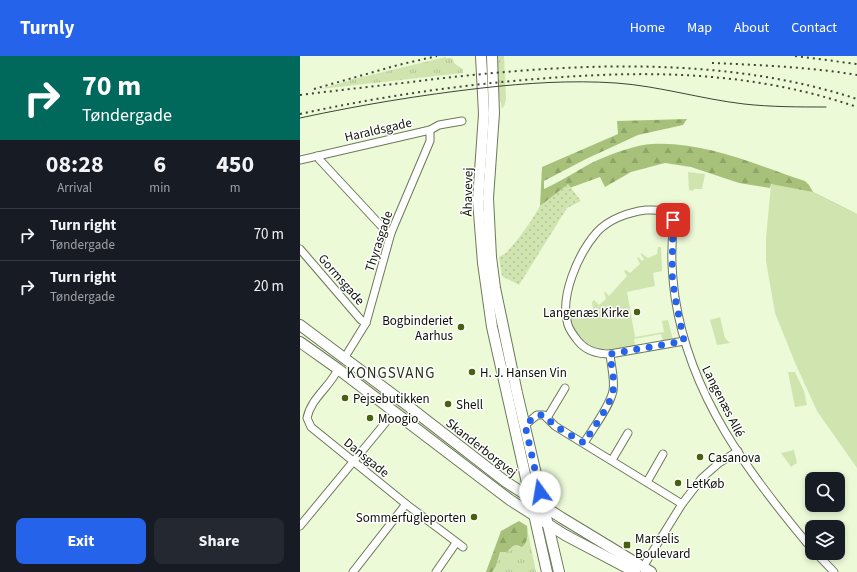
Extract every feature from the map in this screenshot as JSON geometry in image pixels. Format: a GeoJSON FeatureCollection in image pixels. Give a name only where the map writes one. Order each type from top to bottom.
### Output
{"type":"FeatureCollection","features":[{"type":"Feature","properties":{"kind":"main road","name":"Åhavevej"},"geometry":{"type":"LineString","coordinates":[[481,56],[484,114],[478,206],[483,263],[492,327],[529,498]]}},
{"type":"Feature","properties":{"kind":"main road","name":"Åhavevej"},"geometry":{"type":"LineString","coordinates":[[492,56],[494,113],[488,198],[490,257],[525,425]]}},
{"type":"Feature","properties":{"kind":"main road","name":"Skanderborgvej"},"geometry":{"type":"LineString","coordinates":[[300,325],[345,357],[506,482],[544,508],[643,570]]}},
{"type":"Feature","properties":{"kind":"main road","name":"Skanderborgvej"},"geometry":{"type":"LineString","coordinates":[[300,342],[338,369],[510,500],[565,535],[643,570]]}},
{"type":"Feature","properties":{"kind":"main road"},"geometry":{"type":"LineString","coordinates":[[338,369],[345,357]]}},
{"type":"Feature","properties":{"kind":"main road"},"geometry":{"type":"LineString","coordinates":[[525,425],[559,572]]}},
{"type":"Feature","properties":{"kind":"main road"},"geometry":{"type":"LineString","coordinates":[[529,498],[546,572]]}},
{"type":"Feature","properties":{"kind":"street","name":"Haraldsgade"},"geometry":{"type":"LineString","coordinates":[[300,160],[430,130],[438,125],[462,121]]}},
{"type":"Feature","properties":{"kind":"street","name":"Thyrasgade"},"geometry":{"type":"LineString","coordinates":[[345,357],[366,323],[390,233],[430,142],[430,130]]}},
{"type":"Feature","properties":{"kind":"street"},"geometry":{"type":"LineString","coordinates":[[317,156],[384,229],[390,233]]}},
{"type":"Feature","properties":{"kind":"street","name":"Langenæs Allé"},"geometry":{"type":"LineString","coordinates":[[610,354],[599,354],[589,351],[573,336],[568,326],[566,301],[573,273],[588,245],[598,232],[611,222],[622,216],[648,210],[670,212],[672,216],[672,274],[675,297],[684,341],[697,377],[714,414],[758,482],[782,514],[805,541]]}},
{"type":"Feature","properties":{"kind":"street","name":"Gormsgade"},"geometry":{"type":"LineString","coordinates":[[300,249],[361,320],[366,323]]}},
{"type":"Feature","properties":{"kind":"street"},"geometry":{"type":"LineString","coordinates":[[584,443],[610,401],[613,391],[610,354],[684,341]]}},
{"type":"Feature","properties":{"kind":"street","name":"Dansgade"},"geometry":{"type":"LineString","coordinates":[[338,369],[334,377],[310,407],[307,418],[311,427],[406,504],[463,547]]}},
{"type":"Feature","properties":{"kind":"street"},"geometry":{"type":"LineString","coordinates":[[547,418],[565,388]]}},
{"type":"Feature","properties":{"kind":"street"},"geometry":{"type":"LineString","coordinates":[[525,425],[537,415],[544,415],[555,426],[682,504]]}},
{"type":"Feature","properties":{"kind":"street"},"geometry":{"type":"LineString","coordinates":[[300,526],[386,422]]}},
{"type":"Feature","properties":{"kind":"street"},"geometry":{"type":"LineString","coordinates":[[612,460],[628,433]]}},
{"type":"Feature","properties":{"kind":"street"},"geometry":{"type":"LineString","coordinates":[[643,570],[682,504],[702,478],[719,463],[738,451]]}},
{"type":"Feature","properties":{"kind":"street"},"geometry":{"type":"LineString","coordinates":[[646,482],[663,454]]}},
{"type":"Feature","properties":{"kind":"street"},"geometry":{"type":"LineString","coordinates":[[353,572],[406,504]]}},
{"type":"Feature","properties":{"kind":"street"},"geometry":{"type":"LineString","coordinates":[[436,572],[456,542]]}},
{"type":"Feature","properties":{"kind":"street"},"geometry":{"type":"LineString","coordinates":[[823,560],[834,572]]}},
{"type":"Feature","properties":{"kind":"green space"},"geometry":{"type":"Polygon","coordinates":[[[496,56],[504,56],[506,99],[502,109],[499,95],[496,56]]]}},
{"type":"Feature","properties":{"kind":"green space"},"geometry":{"type":"Polygon","coordinates":[[[446,57],[452,58],[455,64],[463,69],[463,73],[320,89],[354,79],[446,57]]]}},
{"type":"Feature","properties":{"kind":"green space"},"geometry":{"type":"Polygon","coordinates":[[[687,119],[683,125],[638,135],[586,159],[544,181],[544,189],[597,160],[634,147],[652,144],[672,144],[691,146],[730,155],[805,181],[813,192],[857,214],[771,184],[770,188],[739,183],[691,167],[665,163],[631,172],[605,187],[600,177],[564,190],[540,206],[542,167],[618,134],[617,121],[687,119]]]}},
{"type":"Feature","properties":{"kind":"green space"},"geometry":{"type":"Polygon","coordinates":[[[688,172],[705,174],[702,189],[694,189],[693,191],[689,190],[688,172]]]}},
{"type":"Feature","properties":{"kind":"green space"},"geometry":{"type":"Polygon","coordinates":[[[568,184],[581,201],[567,208],[519,285],[502,276],[499,257],[506,253],[518,239],[540,206],[568,184]]]}},
{"type":"Feature","properties":{"kind":"green space"},"geometry":{"type":"Polygon","coordinates":[[[771,184],[813,192],[857,214],[857,468],[817,411],[775,313],[766,261],[766,238],[771,184]]]}},
{"type":"Feature","properties":{"kind":"green space"},"geometry":{"type":"Polygon","coordinates":[[[658,247],[661,247],[662,271],[653,273],[655,286],[627,292],[635,337],[664,332],[662,321],[668,320],[673,340],[663,342],[661,334],[634,339],[635,346],[606,351],[587,345],[579,338],[574,329],[569,309],[577,310],[582,315],[593,309],[592,302],[594,300],[599,305],[606,299],[604,292],[609,296],[627,276],[624,271],[626,270],[630,273],[640,264],[637,258],[638,257],[642,261],[644,259],[641,253],[648,258],[657,254],[658,247]]]}},
{"type":"Feature","properties":{"kind":"green space"},"geometry":{"type":"Polygon","coordinates":[[[720,317],[725,338],[730,343],[717,345],[710,320],[720,317]]]}},
{"type":"Feature","properties":{"kind":"green space"},"geometry":{"type":"Polygon","coordinates":[[[350,370],[404,408],[518,496],[472,462],[442,444],[349,371],[350,370]]]}},
{"type":"Feature","properties":{"kind":"green space"},"geometry":{"type":"Polygon","coordinates":[[[788,372],[795,372],[804,391],[807,405],[795,407],[788,372]]]}},
{"type":"Feature","properties":{"kind":"green space"},"geometry":{"type":"Polygon","coordinates":[[[794,450],[797,463],[791,467],[781,453],[794,450]]]}},
{"type":"Feature","properties":{"kind":"green space"},"geometry":{"type":"Polygon","coordinates":[[[519,521],[527,526],[527,535],[524,545],[522,547],[516,545],[507,552],[500,552],[496,566],[492,572],[486,572],[501,531],[519,521]]]}},
{"type":"Feature","properties":{"kind":"green space"},"geometry":{"type":"Polygon","coordinates":[[[528,533],[536,572],[492,572],[496,566],[500,552],[509,551],[516,545],[519,547],[526,542],[528,533]]]}},
{"type":"Feature","properties":{"kind":"tram line"},"geometry":{"type":"LineString","coordinates":[[300,118],[436,94],[549,82],[616,83],[754,105],[826,107]]}},
{"type":"Feature","properties":{"kind":"railway"},"geometry":{"type":"LineString","coordinates":[[314,89],[398,65],[437,56]]}},
{"type":"Feature","properties":{"kind":"railway"},"geometry":{"type":"LineString","coordinates":[[795,56],[857,64]]}},
{"type":"Feature","properties":{"kind":"railway"},"geometry":{"type":"LineString","coordinates":[[712,63],[803,68],[857,75]]}},
{"type":"Feature","properties":{"kind":"railway"},"geometry":{"type":"LineString","coordinates":[[300,95],[495,73],[547,69],[652,67],[756,75],[807,85],[857,99]]}},
{"type":"Feature","properties":{"kind":"railway"},"geometry":{"type":"LineString","coordinates":[[300,114],[393,96],[455,87],[549,78],[628,74],[666,74],[742,80],[819,95],[857,107]]}},
{"type":"Feature","properties":{"kind":"place","name":"Langenæs Kirke"},"geometry":{"type":"Point","coordinates":[637,312]}},
{"type":"Feature","properties":{"kind":"place","name":"Bogbinderiet Aarhus"},"geometry":{"type":"Point","coordinates":[461,327]}},
{"type":"Feature","properties":{"kind":"place","name":"H. J. Hansen Vin"},"geometry":{"type":"Point","coordinates":[472,372]}},
{"type":"Feature","properties":{"kind":"place","name":"Pejsebutikken"},"geometry":{"type":"Point","coordinates":[345,398]}},
{"type":"Feature","properties":{"kind":"place","name":"Shell"},"geometry":{"type":"Point","coordinates":[448,404]}},
{"type":"Feature","properties":{"kind":"place","name":"Moogio"},"geometry":{"type":"Point","coordinates":[370,418]}},
{"type":"Feature","properties":{"kind":"place","name":"Casanova"},"geometry":{"type":"Point","coordinates":[700,457]}},
{"type":"Feature","properties":{"kind":"place","name":"LetKøb"},"geometry":{"type":"Point","coordinates":[678,483]}},
{"type":"Feature","properties":{"kind":"place","name":"Sommerfugleporten"},"geometry":{"type":"Point","coordinates":[474,517]}},
{"type":"Feature","properties":{"kind":"place","name":"Marselis Boulevard"},"geometry":{"type":"Point","coordinates":[627,545]}},
{"type":"Feature","properties":{"kind":"district","name":"KONGSVANG"},"geometry":{"type":"Point","coordinates":[391,373]}},
{"type":"Feature","properties":{"kind":"route"},"geometry":{"type":"LineString","coordinates":[[540,492],[525,425],[537,415],[544,415],[555,426],[584,443],[610,401],[613,391],[610,354],[684,341],[672,274],[673,220]]}}]}
